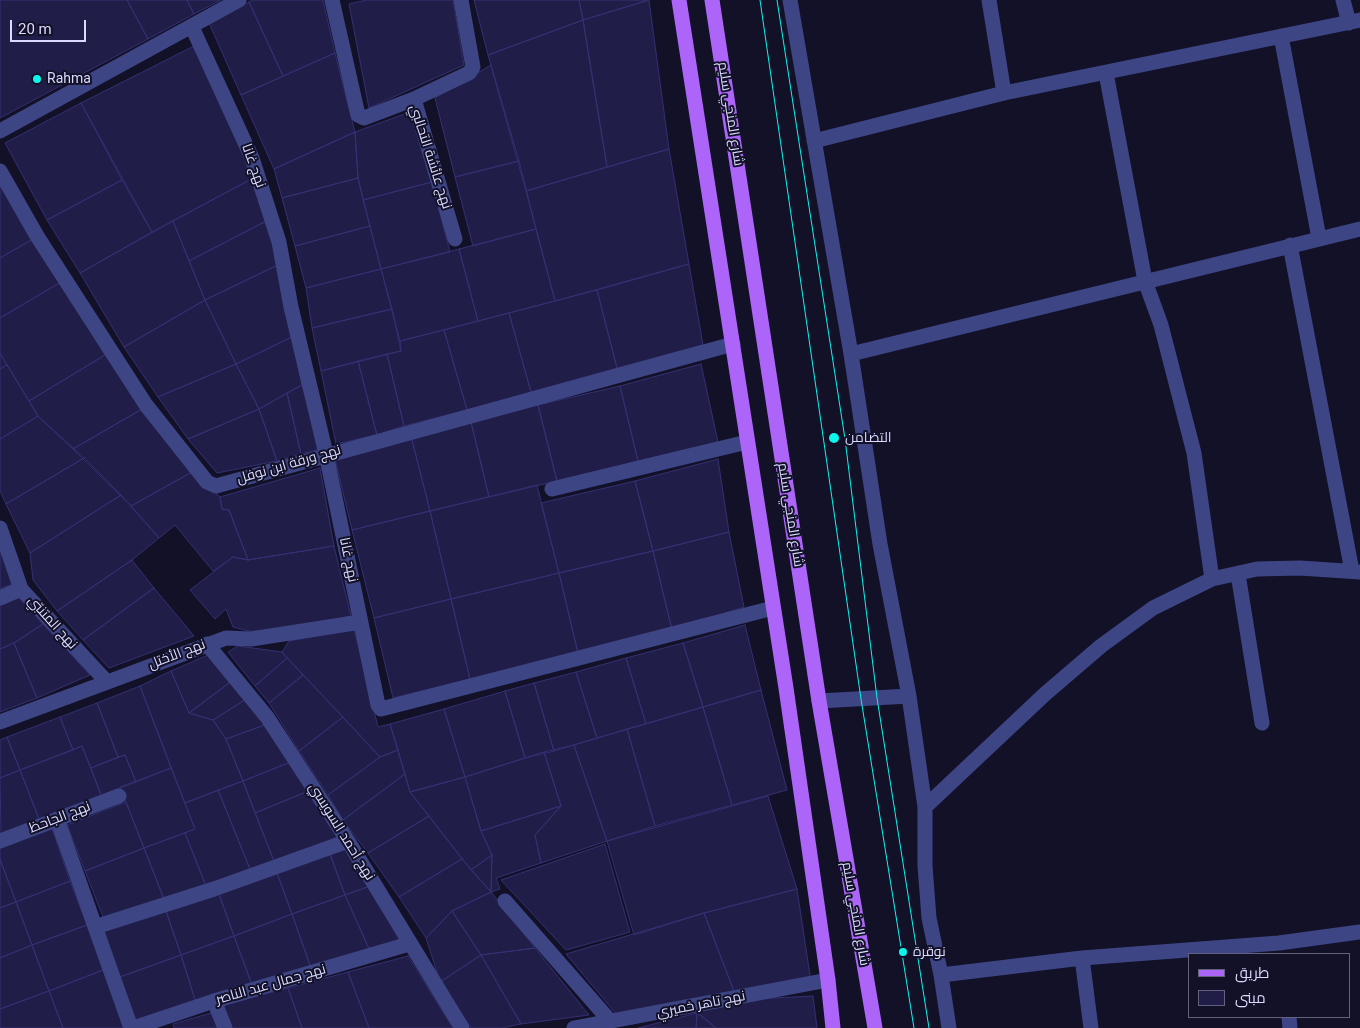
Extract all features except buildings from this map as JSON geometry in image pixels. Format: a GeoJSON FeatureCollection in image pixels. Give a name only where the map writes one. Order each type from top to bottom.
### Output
{"type":"FeatureCollection","features":[{"type":"Feature","properties":{"kind":"main road"},"geometry":{"type":"LineString","coordinates":[[678,0],[733,344],[828,980],[833,1028]]}},
{"type":"Feature","properties":{"kind":"main road","name":"شارع المنجي سليم"},"geometry":{"type":"LineString","coordinates":[[712,0],[819,701],[875,1028]]}},
{"type":"Feature","properties":{"kind":"street"},"geometry":{"type":"LineString","coordinates":[[0,131],[239,0]]}},
{"type":"Feature","properties":{"kind":"street","name":"نهج عائشة التحالبي"},"geometry":{"type":"LineString","coordinates":[[332,0],[358,116],[364,118],[414,99],[456,240]]}},
{"type":"Feature","properties":{"kind":"street"},"geometry":{"type":"LineString","coordinates":[[414,99],[469,73],[472,67],[461,0]]}},
{"type":"Feature","properties":{"kind":"street"},"geometry":{"type":"LineString","coordinates":[[790,0],[851,354],[880,544],[909,696],[925,808],[925,866],[930,918],[949,1028]]}},
{"type":"Feature","properties":{"kind":"street"},"geometry":{"type":"LineString","coordinates":[[989,0],[1004,93]]}},
{"type":"Feature","properties":{"kind":"street"},"geometry":{"type":"LineString","coordinates":[[814,141],[1004,93],[1354,21],[1343,0]]}},
{"type":"Feature","properties":{"kind":"street","name":"نهج غانا"},"geometry":{"type":"LineString","coordinates":[[192,27],[252,158],[279,242],[291,306],[326,454],[378,705],[382,708],[772,608]]}},
{"type":"Feature","properties":{"kind":"street"},"geometry":{"type":"LineString","coordinates":[[1281,36],[1318,238]]}},
{"type":"Feature","properties":{"kind":"street"},"geometry":{"type":"LineString","coordinates":[[1106,73],[1145,282],[1161,325],[1194,453],[1212,579]]}},
{"type":"Feature","properties":{"kind":"street","name":"نهج ورقة ابن نوفل"},"geometry":{"type":"LineString","coordinates":[[0,171],[37,236],[101,338],[146,405],[207,482],[221,485],[326,454],[733,344]]}},
{"type":"Feature","properties":{"kind":"street"},"geometry":{"type":"LineString","coordinates":[[851,354],[1360,229]]}},
{"type":"Feature","properties":{"kind":"street"},"geometry":{"type":"LineString","coordinates":[[925,808],[1045,694],[1101,646],[1153,608],[1212,579],[1257,569],[1300,568],[1356,572],[1290,245]]}},
{"type":"Feature","properties":{"kind":"street"},"geometry":{"type":"LineString","coordinates":[[552,489],[747,442]]}},
{"type":"Feature","properties":{"kind":"street","name":"نهج المتنبّي"},"geometry":{"type":"LineString","coordinates":[[0,528],[21,589],[107,682]]}},
{"type":"Feature","properties":{"kind":"street"},"geometry":{"type":"LineString","coordinates":[[1238,574],[1262,723]]}},
{"type":"Feature","properties":{"kind":"street"},"geometry":{"type":"LineString","coordinates":[[0,598],[21,589]]}},
{"type":"Feature","properties":{"kind":"street","name":"نهج الأختل"},"geometry":{"type":"LineString","coordinates":[[0,722],[226,638],[251,639],[361,622]]}},
{"type":"Feature","properties":{"kind":"street","name":"نهج أحمد السويسي"},"geometry":{"type":"LineString","coordinates":[[207,644],[267,718],[348,841],[409,944],[462,1028]]}},
{"type":"Feature","properties":{"kind":"street"},"geometry":{"type":"LineString","coordinates":[[819,701],[909,696]]}},
{"type":"Feature","properties":{"kind":"street","name":"نهج الجاحظ"},"geometry":{"type":"LineString","coordinates":[[0,841],[119,796]]}},
{"type":"Feature","properties":{"kind":"street"},"geometry":{"type":"LineString","coordinates":[[57,819],[132,1028]]}},
{"type":"Feature","properties":{"kind":"street"},"geometry":{"type":"LineString","coordinates":[[95,927],[214,889],[348,841]]}},
{"type":"Feature","properties":{"kind":"street"},"geometry":{"type":"LineString","coordinates":[[505,901],[611,1022]]}},
{"type":"Feature","properties":{"kind":"street"},"geometry":{"type":"LineString","coordinates":[[1191,953],[1279,949],[1360,932]]}},
{"type":"Feature","properties":{"kind":"street","name":"نهج جمال عبد الناصر"},"geometry":{"type":"LineString","coordinates":[[132,1028],[409,944]]}},
{"type":"Feature","properties":{"kind":"street"},"geometry":{"type":"LineString","coordinates":[[941,975],[1082,958],[1188,953]]}},
{"type":"Feature","properties":{"kind":"street"},"geometry":{"type":"LineString","coordinates":[[1082,958],[1091,1028]]}},
{"type":"Feature","properties":{"kind":"street","name":"نهج تاهر خميري"},"geometry":{"type":"LineString","coordinates":[[574,1028],[828,980]]}},
{"type":"Feature","properties":{"kind":"street"},"geometry":{"type":"LineString","coordinates":[[214,1002],[225,1028]]}},
{"type":"Feature","properties":{"kind":"tram line"},"geometry":{"type":"LineString","coordinates":[[760,0],[861,699],[914,1028]]}},
{"type":"Feature","properties":{"kind":"tram line"},"geometry":{"type":"LineString","coordinates":[[777,0],[845,439],[877,698],[929,1028]]}},
{"type":"Feature","properties":{"kind":"place","name":"Rahma"},"geometry":{"type":"Point","coordinates":[37,79]}},
{"type":"Feature","properties":{"kind":"place","name":"التضامن"},"geometry":{"type":"Point","coordinates":[834,438]}},
{"type":"Feature","properties":{"kind":"place","name":"نوقرة"},"geometry":{"type":"Point","coordinates":[903,952]}}]}
